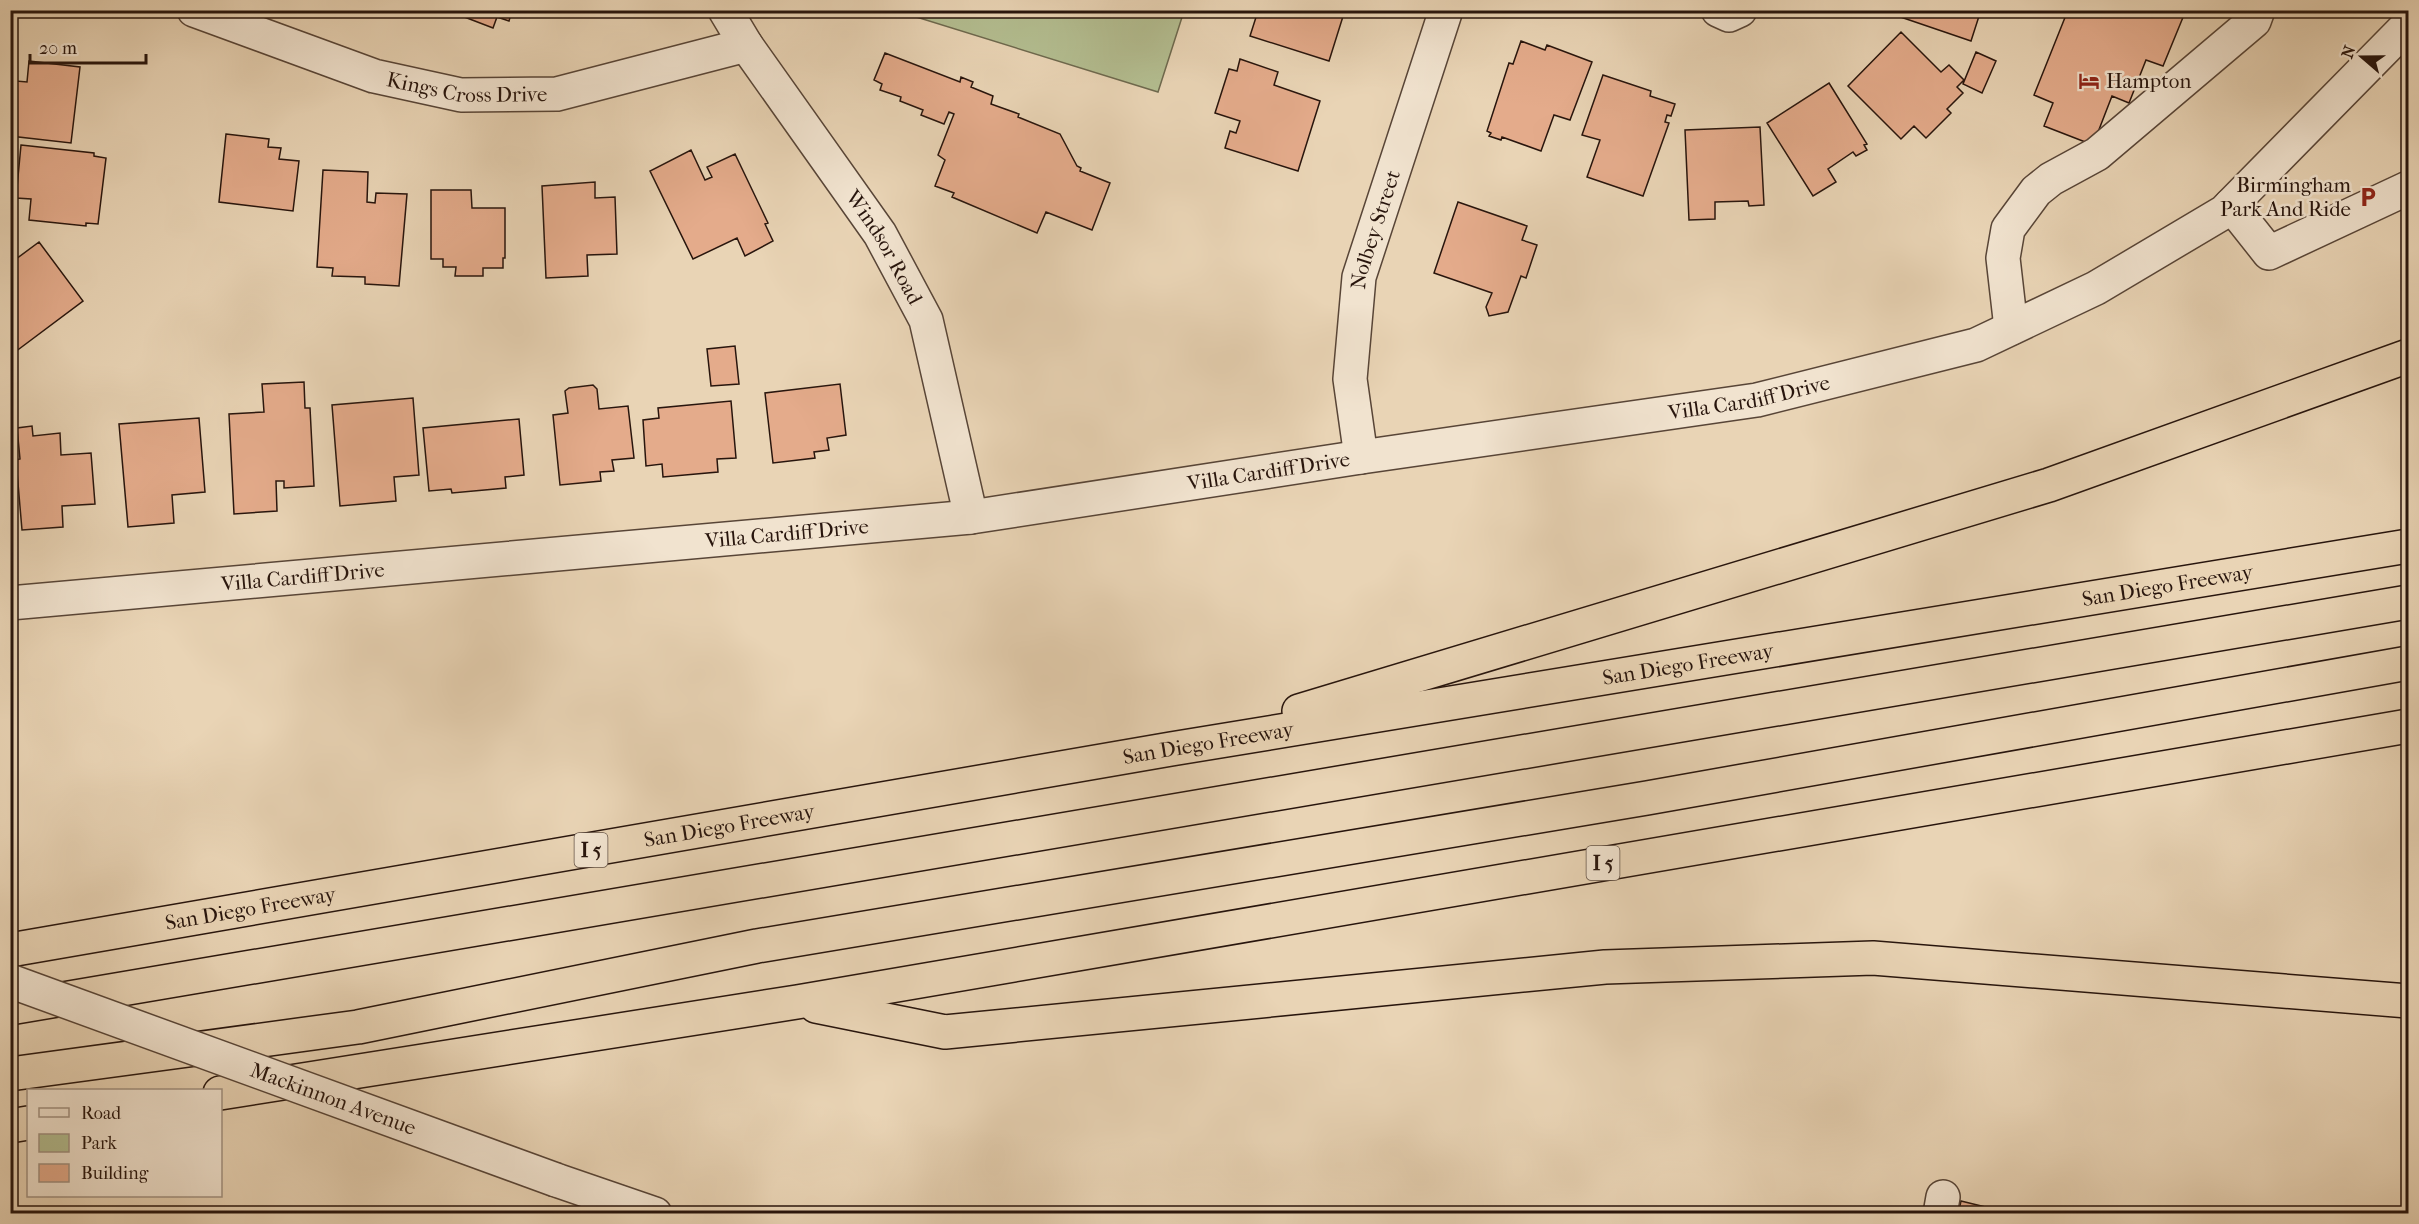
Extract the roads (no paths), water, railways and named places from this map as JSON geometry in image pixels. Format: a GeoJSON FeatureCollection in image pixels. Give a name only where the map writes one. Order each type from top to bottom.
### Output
{"type":"FeatureCollection","features":[{"type":"Feature","properties":{"kind":"highway"},"geometry":{"type":"LineString","coordinates":[[1171,749],[2049,485],[2409,356]]}},
{"type":"Feature","properties":{"kind":"highway","name":"San Diego Freeway"},"geometry":{"type":"LineString","coordinates":[[10,950],[1171,749],[2409,546]]}},
{"type":"Feature","properties":{"kind":"highway"},"geometry":{"type":"LineString","coordinates":[[10,1008],[2409,602]]}},
{"type":"Feature","properties":{"kind":"highway"},"geometry":{"type":"LineString","coordinates":[[10,1074],[358,1027],[757,946],[1647,798],[2409,663]]}},
{"type":"Feature","properties":{"kind":"highway","name":"I 5"},"geometry":{"type":"LineString","coordinates":[[222,1093],[797,1002],[2409,726]]}},
{"type":"Feature","properties":{"kind":"highway"},"geometry":{"type":"LineString","coordinates":[[797,1002],[945,1032],[1605,967],[1873,958],[2409,1001]]}},
{"type":"Feature","properties":{"kind":"highway"},"geometry":{"type":"LineString","coordinates":[[10,1126],[27,1123]]}},
{"type":"Feature","properties":{"kind":"street","name":"Kings Cross Drive"},"geometry":{"type":"LineString","coordinates":[[194,10],[375,76],[462,94],[557,94],[746,45]]}},
{"type":"Feature","properties":{"kind":"street","name":"Windsor Road"},"geometry":{"type":"LineString","coordinates":[[725,10],[746,45],[879,234],[926,320],[971,518]]}},
{"type":"Feature","properties":{"kind":"street","name":"Nolbey Street"},"geometry":{"type":"LineString","coordinates":[[1361,457],[1350,379],[1359,278],[1446,10]]}},
{"type":"Feature","properties":{"kind":"street"},"geometry":{"type":"LineString","coordinates":[[1718,10],[1729,15],[1740,10]]}},
{"type":"Feature","properties":{"kind":"street"},"geometry":{"type":"LineString","coordinates":[[2011,328],[2003,258],[2008,229],[2036,191],[2051,179],[2097,154],[2254,21],[2258,10]]}},
{"type":"Feature","properties":{"kind":"street","name":"Villa Cardiff Drive"},"geometry":{"type":"LineString","coordinates":[[10,603],[971,518],[1361,457],[1757,400],[1977,345],[2096,288],[2224,212],[2409,25]]}},
{"type":"Feature","properties":{"kind":"street"},"geometry":{"type":"LineString","coordinates":[[2231,205],[2269,253],[2409,188]]}},
{"type":"Feature","properties":{"kind":"street","name":"Mackinnon Avenue"},"geometry":{"type":"LineString","coordinates":[[10,981],[555,1180],[655,1214]]}},
{"type":"Feature","properties":{"kind":"place","name":"Hampton"},"geometry":{"type":"Point","coordinates":[2089,81]}},
{"type":"Feature","properties":{"kind":"place","name":"Birmingham Park And Ride"},"geometry":{"type":"Point","coordinates":[2368,197]}}]}
